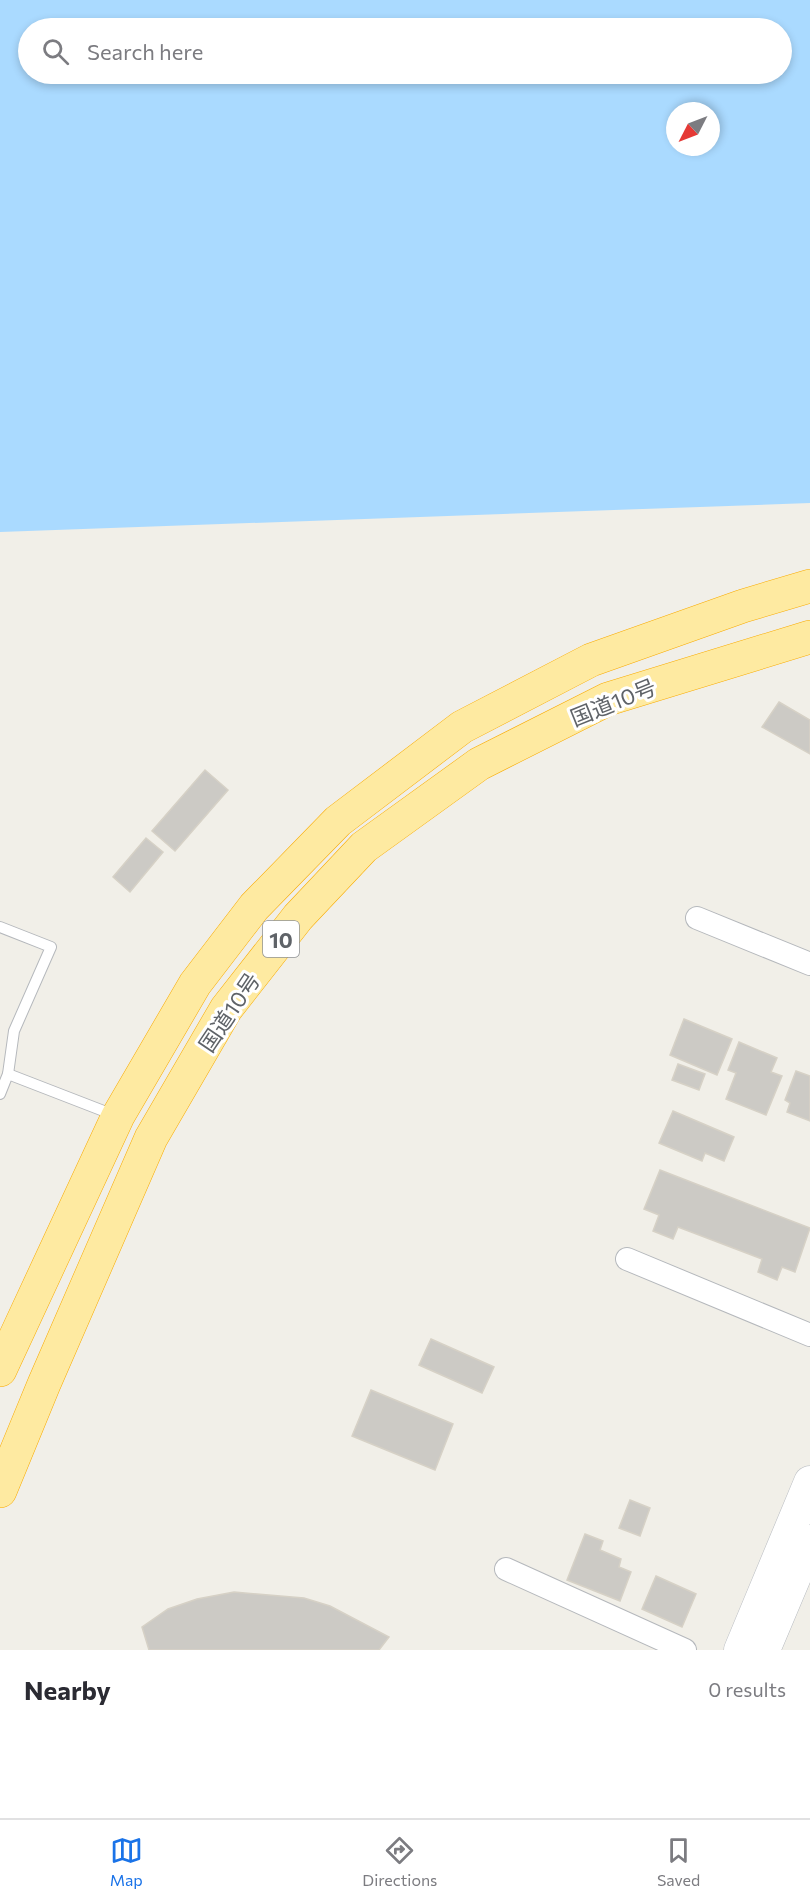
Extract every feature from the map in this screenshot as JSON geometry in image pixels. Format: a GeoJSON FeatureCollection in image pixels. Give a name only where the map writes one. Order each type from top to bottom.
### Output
{"type":"FeatureCollection","features":[{"type":"Feature","properties":{"kind":"highway","name":"国道10号"},"geometry":{"type":"LineString","coordinates":[[0,1370],[118,1116],[195,984],[254,907],[338,822],[462,727],[591,660],[743,606],[810,586]]}},
{"type":"Feature","properties":{"kind":"highway","name":"国道10号"},"geometry":{"type":"LineString","coordinates":[[0,1491],[151,1138],[226,1009],[298,917],[364,847],[479,764],[608,699],[810,637]]}},
{"type":"Feature","properties":{"kind":"main road"},"geometry":{"type":"LineString","coordinates":[[740,1650],[810,1482]]}},
{"type":"Feature","properties":{"kind":"main road"},"geometry":{"type":"LineString","coordinates":[[764,1650],[810,1541]]}},
{"type":"Feature","properties":{"kind":"street"},"geometry":{"type":"LineString","coordinates":[[697,918],[810,964]]}},
{"type":"Feature","properties":{"kind":"street"},"geometry":{"type":"LineString","coordinates":[[627,1259],[810,1335]]}},
{"type":"Feature","properties":{"kind":"street"},"geometry":{"type":"LineString","coordinates":[[506,1569],[684,1650]]}},
{"type":"Feature","properties":{"kind":"lane"},"geometry":{"type":"LineString","coordinates":[[0,927],[51,947],[14,1031],[8,1074],[0,1094]]}},
{"type":"Feature","properties":{"kind":"lane"},"geometry":{"type":"LineString","coordinates":[[8,1074],[118,1116]]}},
{"type":"Feature","properties":{"kind":"water"},"geometry":{"type":"Polygon","coordinates":[[[0,0],[810,0],[810,503],[0,532],[0,0]]]}},
{"type":"Feature","properties":{"kind":"building"},"geometry":{"type":"Polygon","coordinates":[[[779,702],[810,720],[810,754],[762,727],[779,702]]]}},
{"type":"Feature","properties":{"kind":"building"},"geometry":{"type":"Polygon","coordinates":[[[205,770],[228,790],[175,851],[152,831],[205,770]]]}},
{"type":"Feature","properties":{"kind":"building"},"geometry":{"type":"Polygon","coordinates":[[[146,838],[163,852],[130,892],[113,877],[146,838]]]}},
{"type":"Feature","properties":{"kind":"building"},"geometry":{"type":"Polygon","coordinates":[[[684,1019],[732,1039],[717,1075],[670,1055],[684,1019]]]}},
{"type":"Feature","properties":{"kind":"building"},"geometry":{"type":"Polygon","coordinates":[[[739,1042],[777,1058],[771,1072],[782,1076],[766,1115],[726,1099],[736,1073],[728,1070],[739,1042]]]}},
{"type":"Feature","properties":{"kind":"building"},"geometry":{"type":"Polygon","coordinates":[[[678,1064],[705,1074],[699,1090],[672,1080],[678,1064]]]}},
{"type":"Feature","properties":{"kind":"building"},"geometry":{"type":"Polygon","coordinates":[[[796,1071],[810,1076],[810,1121],[787,1112],[790,1103],[785,1100],[796,1071]]]}},
{"type":"Feature","properties":{"kind":"building"},"geometry":{"type":"Polygon","coordinates":[[[673,1111],[734,1137],[724,1161],[705,1153],[702,1161],[659,1143],[673,1111]]]}},
{"type":"Feature","properties":{"kind":"building"},"geometry":{"type":"Polygon","coordinates":[[[660,1170],[810,1228],[795,1272],[782,1267],[777,1280],[758,1272],[762,1259],[678,1227],[673,1239],[653,1231],[659,1215],[644,1209],[660,1170]]]}},
{"type":"Feature","properties":{"kind":"building"},"geometry":{"type":"Polygon","coordinates":[[[431,1339],[494,1367],[482,1393],[419,1365],[431,1339]]]}},
{"type":"Feature","properties":{"kind":"building"},"geometry":{"type":"Polygon","coordinates":[[[371,1390],[453,1424],[435,1470],[352,1436],[371,1390]]]}},
{"type":"Feature","properties":{"kind":"building"},"geometry":{"type":"Polygon","coordinates":[[[630,1500],[650,1508],[640,1536],[619,1528],[630,1500]]]}},
{"type":"Feature","properties":{"kind":"building"},"geometry":{"type":"Polygon","coordinates":[[[585,1534],[603,1541],[600,1550],[621,1559],[619,1567],[631,1572],[620,1601],[567,1580],[585,1534]]]}},
{"type":"Feature","properties":{"kind":"building"},"geometry":{"type":"Polygon","coordinates":[[[656,1576],[696,1594],[682,1627],[642,1609],[656,1576]]]}},
{"type":"Feature","properties":{"kind":"building"},"geometry":{"type":"Polygon","coordinates":[[[234,1592],[304,1598],[330,1606],[389,1637],[379,1650],[149,1650],[142,1627],[168,1609],[197,1599],[234,1592]]]}}]}
